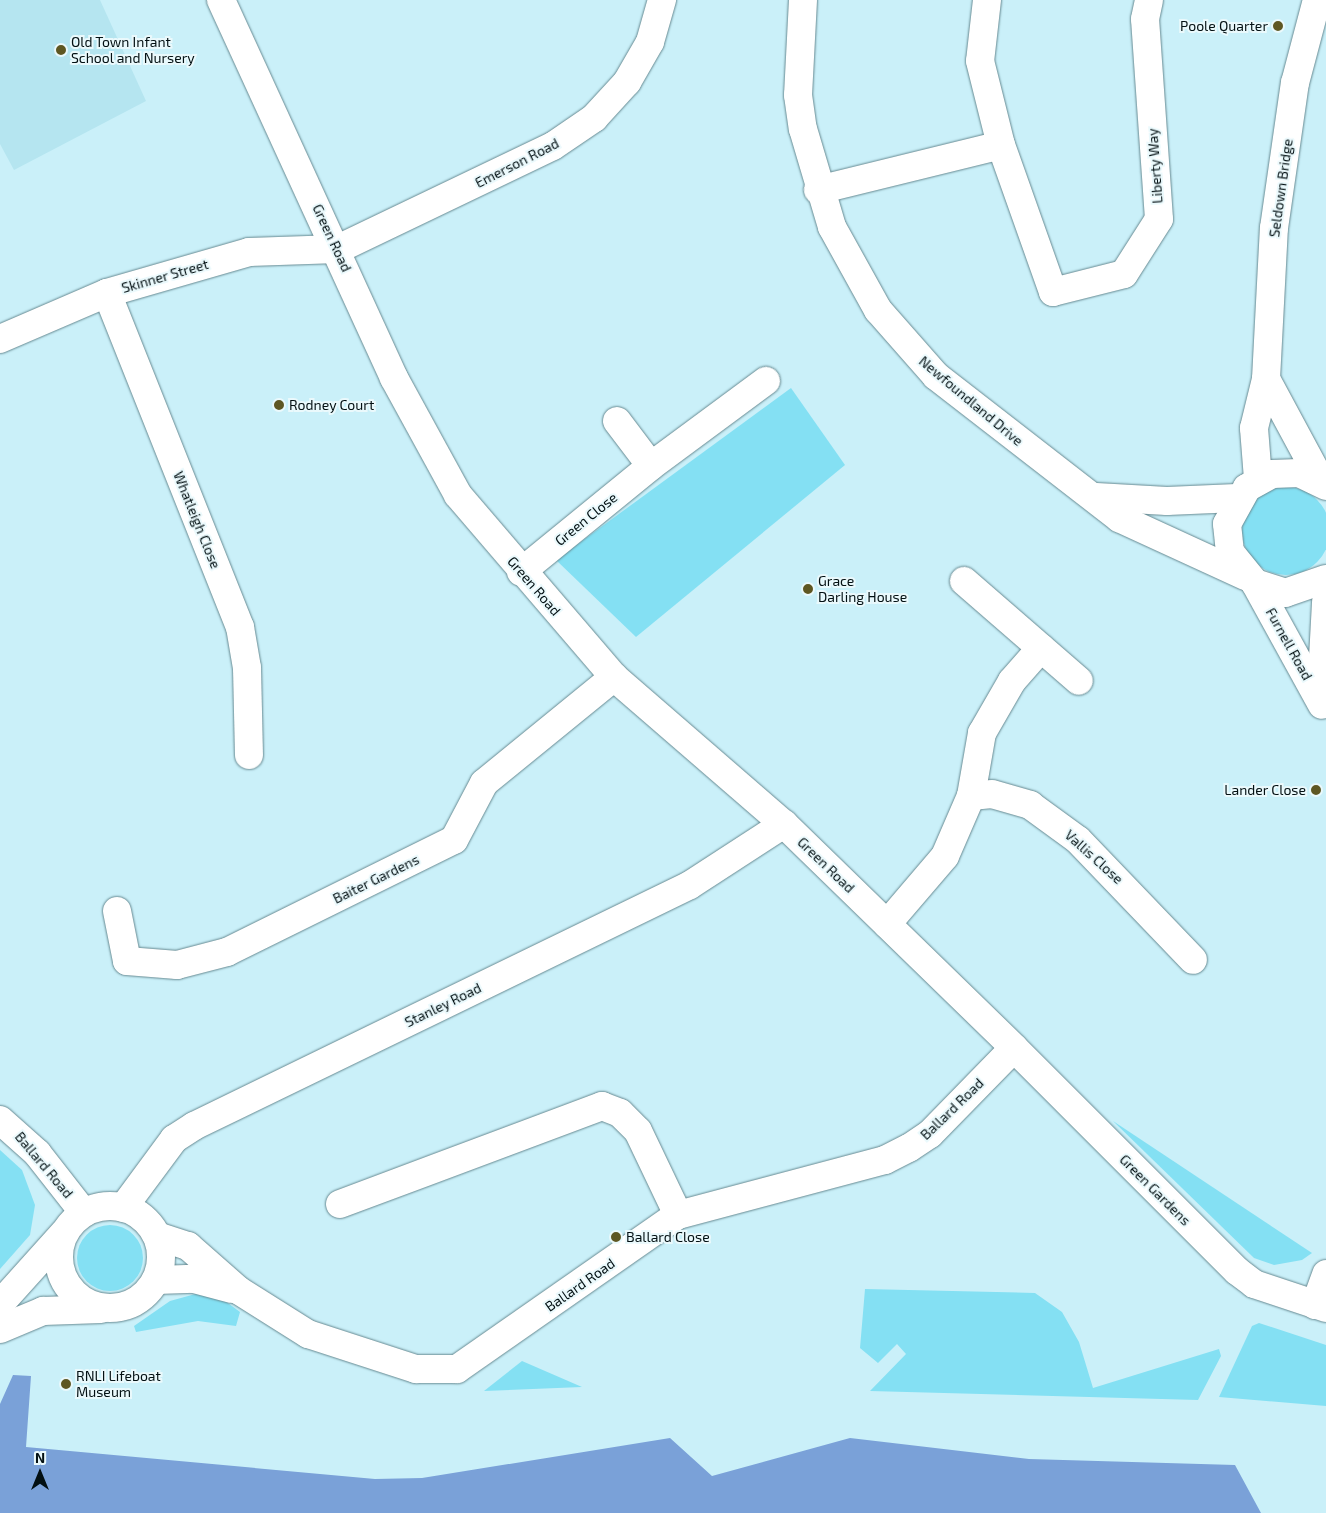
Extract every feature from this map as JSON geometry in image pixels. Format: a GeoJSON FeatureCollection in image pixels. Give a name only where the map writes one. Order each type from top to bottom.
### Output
{"type":"FeatureCollection","features":[{"type":"Feature","properties":{"kind":"street","name":"Green Road"},"geometry":{"type":"LineString","coordinates":[[221,0],[338,250],[394,378],[458,495],[521,572],[614,677],[784,824],[1014,1048]]}},
{"type":"Feature","properties":{"kind":"street","name":"Emerson Road"},"geometry":{"type":"LineString","coordinates":[[338,250],[553,146],[594,118],[638,64],[650,42],[662,0]]}},
{"type":"Feature","properties":{"kind":"street","name":"Newfoundland Drive"},"geometry":{"type":"LineString","coordinates":[[803,0],[798,96],[818,190],[855,272],[908,348],[1004,430],[1096,497],[1119,518],[1152,536],[1250,580],[1285,593],[1326,579]]}},
{"type":"Feature","properties":{"kind":"street","name":"Liberty Way"},"geometry":{"type":"LineString","coordinates":[[987,0],[980,61],[1001,145],[1053,292],[1124,274],[1159,219],[1145,19],[1149,0]]}},
{"type":"Feature","properties":{"kind":"street","name":"Seldown Bridge"},"geometry":{"type":"LineString","coordinates":[[1258,479],[1254,428],[1266,379],[1274,228],[1295,83],[1317,0]]}},
{"type":"Feature","properties":{"kind":"street"},"geometry":{"type":"LineString","coordinates":[[818,190],[1001,145]]}},
{"type":"Feature","properties":{"kind":"street","name":"Skinner Street"},"geometry":{"type":"LineString","coordinates":[[0,339],[107,293],[249,252],[338,250]]}},
{"type":"Feature","properties":{"kind":"street","name":"Whatleigh Close"},"geometry":{"type":"LineString","coordinates":[[107,293],[240,627],[247,668],[249,755]]}},
{"type":"Feature","properties":{"kind":"street"},"geometry":{"type":"LineString","coordinates":[[1266,379],[1323,484]]}},
{"type":"Feature","properties":{"kind":"street","name":"Green Close"},"geometry":{"type":"LineString","coordinates":[[521,572],[651,466],[766,381]]}},
{"type":"Feature","properties":{"kind":"street"},"geometry":{"type":"LineString","coordinates":[[617,421],[651,466]]}},
{"type":"Feature","properties":{"kind":"street"},"geometry":{"type":"LineString","coordinates":[[1250,580],[1227,538],[1238,498],[1258,479],[1288,472],[1323,484]]}},
{"type":"Feature","properties":{"kind":"street"},"geometry":{"type":"LineString","coordinates":[[1096,497],[1167,501],[1238,498]]}},
{"type":"Feature","properties":{"kind":"street","name":"Furnell Road"},"geometry":{"type":"LineString","coordinates":[[1250,580],[1324,714]]}},
{"type":"Feature","properties":{"kind":"street"},"geometry":{"type":"LineString","coordinates":[[964,581],[1080,681]]}},
{"type":"Feature","properties":{"kind":"street","name":"Furnell Road"},"geometry":{"type":"LineString","coordinates":[[1324,714],[1326,602]]}},
{"type":"Feature","properties":{"kind":"street"},"geometry":{"type":"LineString","coordinates":[[887,924],[945,856],[971,796],[982,733],[1012,681],[1041,648]]}},
{"type":"Feature","properties":{"kind":"street","name":"Baiter Gardens"},"geometry":{"type":"LineString","coordinates":[[116,912],[127,962],[177,965],[227,952],[454,840],[484,783],[614,677]]}},
{"type":"Feature","properties":{"kind":"street","name":"Vallis Close"},"geometry":{"type":"LineString","coordinates":[[971,796],[992,794],[1030,805],[1070,834],[1134,895],[1193,960]]}},
{"type":"Feature","properties":{"kind":"street","name":"Stanley Road"},"geometry":{"type":"LineString","coordinates":[[123,1208],[174,1139],[194,1126],[690,885],[784,824]]}},
{"type":"Feature","properties":{"kind":"street","name":"Ballard Road"},"geometry":{"type":"LineString","coordinates":[[157,1236],[188,1246],[238,1290],[308,1334],[416,1370],[457,1370],[678,1215],[885,1160],[930,1134],[1014,1048]]}},
{"type":"Feature","properties":{"kind":"street","name":"Green Gardens"},"geometry":{"type":"LineString","coordinates":[[1014,1048],[1237,1271],[1254,1284],[1320,1306]]}},
{"type":"Feature","properties":{"kind":"street"},"geometry":{"type":"LineString","coordinates":[[340,1204],[602,1106],[620,1114],[638,1132],[678,1215]]}},
{"type":"Feature","properties":{"kind":"street","name":"Ballard Road"},"geometry":{"type":"LineString","coordinates":[[0,1120],[37,1153],[76,1221]]}},
{"type":"Feature","properties":{"kind":"street"},"geometry":{"type":"LineString","coordinates":[[0,1304],[76,1221],[123,1208],[146,1222],[157,1236],[161,1259],[156,1280],[140,1298],[110,1309],[43,1311],[0,1329]]}},
{"type":"Feature","properties":{"kind":"street"},"geometry":{"type":"LineString","coordinates":[[76,1221],[59,1259],[69,1288],[80,1299],[110,1309]]}},
{"type":"Feature","properties":{"kind":"street"},"geometry":{"type":"LineString","coordinates":[[1320,1306],[1326,1274]]}},
{"type":"Feature","properties":{"kind":"street","name":"Ballard Road"},"geometry":{"type":"LineString","coordinates":[[156,1280],[194,1279],[238,1290]]}},
{"type":"Feature","properties":{"kind":"shaded area","name":"Old Town Infant School and Nursery"},"geometry":{"type":"Polygon","coordinates":[[[0,0],[100,0],[146,101],[14,170],[0,144],[0,0]]]}},
{"type":"Feature","properties":{"kind":"shaded area"},"geometry":{"type":"Polygon","coordinates":[[[791,388],[845,465],[636,637],[556,560],[791,388]]]}},
{"type":"Feature","properties":{"kind":"shaded area"},"geometry":{"type":"Polygon","coordinates":[[[1277,487],[1295,487],[1311,494],[1323,506],[1330,522],[1330,540],[1323,556],[1311,568],[1295,575],[1277,575],[1261,568],[1249,556],[1242,540],[1242,522],[1249,506],[1261,494],[1277,487]]]}},
{"type":"Feature","properties":{"kind":"shaded area"},"geometry":{"type":"Polygon","coordinates":[[[1113,1121],[1312,1253],[1302,1260],[1274,1265],[1254,1258],[1113,1121]]]}},
{"type":"Feature","properties":{"kind":"shaded area"},"geometry":{"type":"Polygon","coordinates":[[[0,1150],[22,1170],[35,1205],[30,1235],[0,1269],[0,1150]]]}},
{"type":"Feature","properties":{"kind":"shaded area"},"geometry":{"type":"Polygon","coordinates":[[[110,1225],[123,1228],[133,1235],[140,1245],[143,1258],[140,1271],[133,1281],[123,1288],[110,1291],[97,1288],[87,1281],[80,1271],[77,1258],[80,1245],[87,1235],[97,1228],[110,1225]]]}},
{"type":"Feature","properties":{"kind":"shaded area"},"geometry":{"type":"Polygon","coordinates":[[[865,1289],[1035,1293],[1062,1312],[1079,1342],[1093,1388],[1219,1349],[1221,1356],[1198,1400],[870,1391],[906,1354],[897,1344],[878,1363],[860,1348],[865,1289]]]}},
{"type":"Feature","properties":{"kind":"shaded area"},"geometry":{"type":"Polygon","coordinates":[[[199,1293],[217,1295],[240,1312],[236,1326],[198,1321],[136,1332],[134,1326],[170,1301],[199,1293]]]}},
{"type":"Feature","properties":{"kind":"shaded area"},"geometry":{"type":"Polygon","coordinates":[[[1259,1323],[1326,1345],[1326,1406],[1219,1397],[1252,1326],[1259,1323]]]}},
{"type":"Feature","properties":{"kind":"shaded area"},"geometry":{"type":"Polygon","coordinates":[[[522,1361],[582,1387],[484,1391],[522,1361]]]}},
{"type":"Feature","properties":{"kind":"shaded area"},"geometry":{"type":"Polygon","coordinates":[[[13,1375],[31,1376],[26,1447],[375,1479],[422,1478],[670,1438],[712,1476],[850,1438],[1029,1459],[1235,1465],[1261,1513],[0,1513],[0,1404],[13,1375]]]}},
{"type":"Feature","properties":{"kind":"place","name":"Poole Quarter"},"geometry":{"type":"Point","coordinates":[1278,26]}},
{"type":"Feature","properties":{"kind":"place","name":"Old Town Infant School and Nursery"},"geometry":{"type":"Point","coordinates":[61,50]}},
{"type":"Feature","properties":{"kind":"place","name":"Rodney Court"},"geometry":{"type":"Point","coordinates":[279,405]}},
{"type":"Feature","properties":{"kind":"place","name":"Grace Darling House"},"geometry":{"type":"Point","coordinates":[808,589]}},
{"type":"Feature","properties":{"kind":"place","name":"Lander Close"},"geometry":{"type":"Point","coordinates":[1316,790]}},
{"type":"Feature","properties":{"kind":"place","name":"Ballard Close"},"geometry":{"type":"Point","coordinates":[616,1237]}},
{"type":"Feature","properties":{"kind":"place","name":"RNLI Lifeboat Museum"},"geometry":{"type":"Point","coordinates":[66,1384]}}]}
